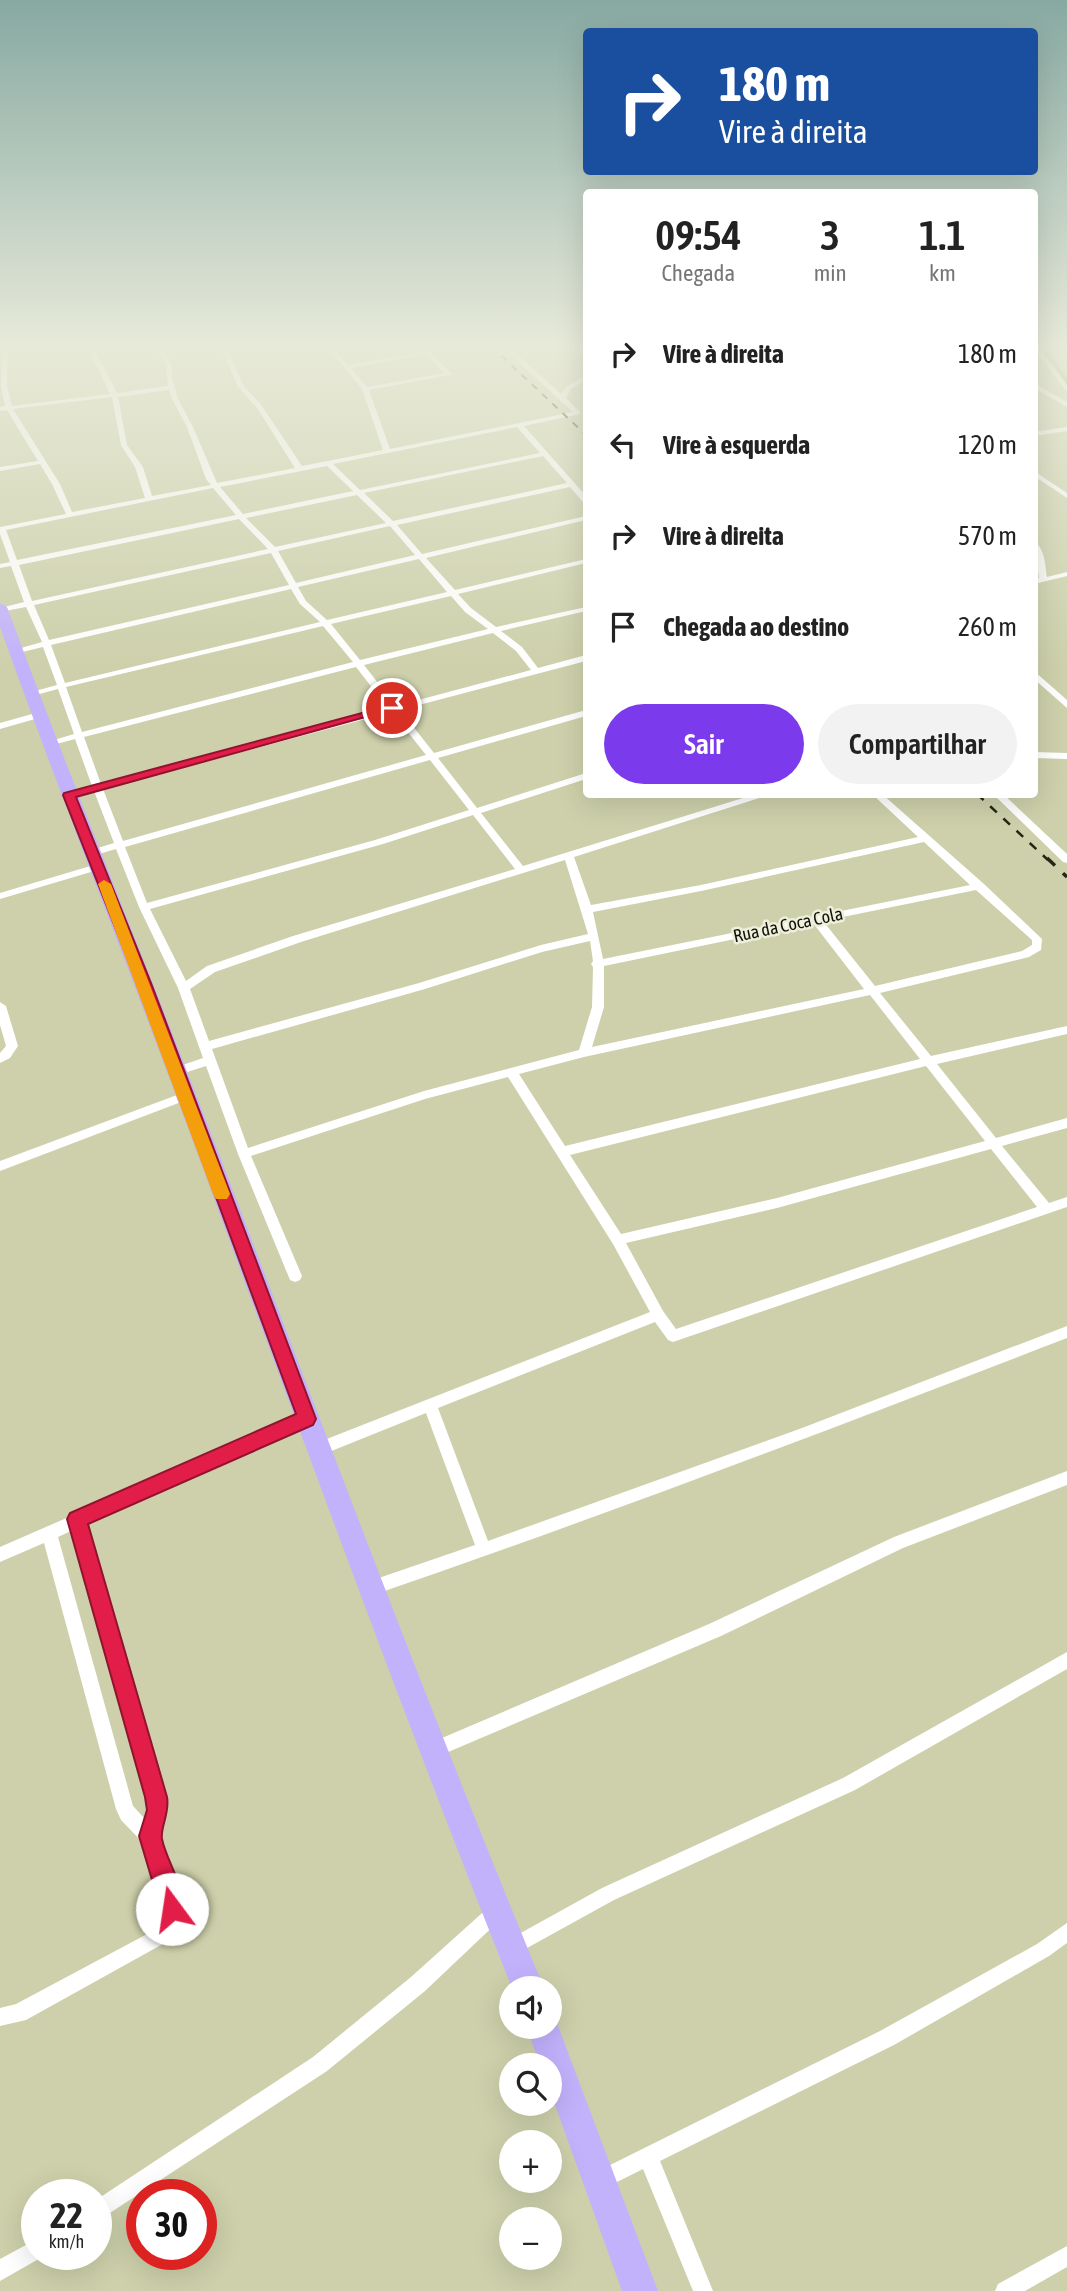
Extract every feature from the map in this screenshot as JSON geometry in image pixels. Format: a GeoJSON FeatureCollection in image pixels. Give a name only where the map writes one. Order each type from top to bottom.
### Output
{"type":"FeatureCollection","features":[{"type":"Feature","properties":{"kind":"main road"},"geometry":{"type":"LineString","coordinates":[[1,609],[18,650],[49,743],[144,983],[175,1072],[373,1587],[433,1751],[523,1976]]}},
{"type":"Feature","properties":{"kind":"main road"},"geometry":{"type":"LineString","coordinates":[[547,2039],[640,2291]]}},
{"type":"Feature","properties":{"kind":"street"},"geometry":{"type":"LineString","coordinates":[[36,453],[57,484],[70,515]]}},
{"type":"Feature","properties":{"kind":"street"},"geometry":{"type":"LineString","coordinates":[[129,453],[139,467],[149,499]]}},
{"type":"Feature","properties":{"kind":"street"},"geometry":{"type":"LineString","coordinates":[[199,453],[215,485],[273,550],[303,602],[326,623],[521,870]]}},
{"type":"Feature","properties":{"kind":"street"},"geometry":{"type":"LineString","coordinates":[[289,453],[299,468]]}},
{"type":"Feature","properties":{"kind":"street"},"geometry":{"type":"LineString","coordinates":[[295,1276],[244,1154],[184,988],[144,907],[97,788],[41,628],[29,604],[1,529],[374,453]]}},
{"type":"Feature","properties":{"kind":"street"},"geometry":{"type":"LineString","coordinates":[[0,566],[545,454],[583,497]]}},
{"type":"Feature","properties":{"kind":"street"},"geometry":{"type":"LineString","coordinates":[[0,469],[42,462]]}},
{"type":"Feature","properties":{"kind":"street"},"geometry":{"type":"LineString","coordinates":[[328,463],[390,522],[468,610],[530,660],[535,670]]}},
{"type":"Feature","properties":{"kind":"street"},"geometry":{"type":"LineString","coordinates":[[1038,475],[1067,496]]}},
{"type":"Feature","properties":{"kind":"street"},"geometry":{"type":"LineString","coordinates":[[1,609],[572,484]]}},
{"type":"Feature","properties":{"kind":"street"},"geometry":{"type":"LineString","coordinates":[[18,650],[583,519]]}},
{"type":"Feature","properties":{"kind":"street"},"geometry":{"type":"LineString","coordinates":[[1038,552],[1041,558],[1039,580],[1067,573]]}},
{"type":"Feature","properties":{"kind":"street"},"geometry":{"type":"LineString","coordinates":[[32,694],[60,685],[583,562]]}},
{"type":"Feature","properties":{"kind":"street"},"geometry":{"type":"LineString","coordinates":[[49,743],[583,610]]}},
{"type":"Feature","properties":{"kind":"street"},"geometry":{"type":"LineString","coordinates":[[69,795],[583,659]]}},
{"type":"Feature","properties":{"kind":"street"},"geometry":{"type":"LineString","coordinates":[[1038,678],[1067,705]]}},
{"type":"Feature","properties":{"kind":"street"},"geometry":{"type":"LineString","coordinates":[[0,896],[94,860],[120,846],[583,714]]}},
{"type":"Feature","properties":{"kind":"street"},"geometry":{"type":"LineString","coordinates":[[0,726],[39,715]]}},
{"type":"Feature","properties":{"kind":"street"},"geometry":{"type":"LineString","coordinates":[[1038,755],[1067,756]]}},
{"type":"Feature","properties":{"kind":"street"},"geometry":{"type":"LineString","coordinates":[[144,907],[286,869],[583,777]]}},
{"type":"Feature","properties":{"kind":"street"},"geometry":{"type":"LineString","coordinates":[[184,988],[211,970],[362,918],[755,798]]}},
{"type":"Feature","properties":{"kind":"street"},"geometry":{"type":"LineString","coordinates":[[244,1154],[424,1096],[511,1072],[584,1053],[872,991],[1025,954],[1037,947],[1037,939],[880,798]]}},
{"type":"Feature","properties":{"kind":"street"},"geometry":{"type":"LineString","coordinates":[[1000,798],[1067,860]]}},
{"type":"Feature","properties":{"kind":"street"},"geometry":{"type":"LineString","coordinates":[[589,909],[701,888],[924,839]]}},
{"type":"Feature","properties":{"kind":"street"},"geometry":{"type":"LineString","coordinates":[[568,856],[589,909],[599,998],[584,1053]]}},
{"type":"Feature","properties":{"kind":"street","name":"Rua da Coca Cola"},"geometry":{"type":"LineString","coordinates":[[596,964],[980,886]]}},
{"type":"Feature","properties":{"kind":"street"},"geometry":{"type":"LineString","coordinates":[[815,919],[1046,1209]]}},
{"type":"Feature","properties":{"kind":"street"},"geometry":{"type":"LineString","coordinates":[[204,1047],[541,949],[593,937]]}},
{"type":"Feature","properties":{"kind":"street"},"geometry":{"type":"LineString","coordinates":[[0,1006],[12,1046],[0,1059]]}},
{"type":"Feature","properties":{"kind":"street"},"geometry":{"type":"LineString","coordinates":[[561,1152],[929,1061],[1067,1030]]}},
{"type":"Feature","properties":{"kind":"street"},"geometry":{"type":"LineString","coordinates":[[175,1072],[210,1060]]}},
{"type":"Feature","properties":{"kind":"street"},"geometry":{"type":"LineString","coordinates":[[511,1072],[618,1240],[669,1333],[678,1336],[1067,1202]]}},
{"type":"Feature","properties":{"kind":"street"},"geometry":{"type":"LineString","coordinates":[[0,1166],[185,1096]]}},
{"type":"Feature","properties":{"kind":"street"},"geometry":{"type":"LineString","coordinates":[[618,1240],[777,1203],[1067,1123]]}},
{"type":"Feature","properties":{"kind":"street"},"geometry":{"type":"LineString","coordinates":[[319,1449],[658,1315]]}},
{"type":"Feature","properties":{"kind":"street"},"geometry":{"type":"LineString","coordinates":[[373,1587],[484,1550],[803,1434],[1067,1332]]}},
{"type":"Feature","properties":{"kind":"street"},"geometry":{"type":"LineString","coordinates":[[429,1406],[484,1550]]}},
{"type":"Feature","properties":{"kind":"street"},"geometry":{"type":"LineString","coordinates":[[0,1555],[307,1419]]}},
{"type":"Feature","properties":{"kind":"street"},"geometry":{"type":"LineString","coordinates":[[433,1751],[715,1630],[899,1542],[1067,1478]]}},
{"type":"Feature","properties":{"kind":"street"},"geometry":{"type":"LineString","coordinates":[[77,1519],[156,1797],[158,1810],[150,1836]]}},
{"type":"Feature","properties":{"kind":"street"},"geometry":{"type":"LineString","coordinates":[[0,2017],[19,2013],[164,1932],[171,1916],[171,1901],[150,1836],[129,1817],[125,1809],[49,1532]]}},
{"type":"Feature","properties":{"kind":"street"},"geometry":{"type":"LineString","coordinates":[[512,1947],[608,1894],[849,1784],[1067,1660]]}},
{"type":"Feature","properties":{"kind":"street"},"geometry":{"type":"LineString","coordinates":[[112,2200],[320,2064],[418,1984],[497,1911]]}},
{"type":"Feature","properties":{"kind":"street"},"geometry":{"type":"LineString","coordinates":[[601,2180],[887,2038],[1043,1950],[1067,1932]]}},
{"type":"Feature","properties":{"kind":"street"},"geometry":{"type":"LineString","coordinates":[[648,2156],[703,2291]]}},
{"type":"Feature","properties":{"kind":"street"},"geometry":{"type":"LineString","coordinates":[[1005,2291],[1067,2256]]}},
{"type":"Feature","properties":{"kind":"street"},"geometry":{"type":"LineString","coordinates":[[0,2271],[21,2259]]}},
{"type":"Feature","properties":{"kind":"railway"},"geometry":{"type":"LineString","coordinates":[[981,798],[1048,860]]}},
{"type":"Feature","properties":{"kind":"railway"},"geometry":{"type":"LineString","coordinates":[[1047,858],[1067,877]]}},
{"type":"Feature","properties":{"kind":"slow traffic"},"geometry":{"type":"LineString","coordinates":[[104,884],[144,983],[221,1194]]}},
{"type":"Feature","properties":{"kind":"route"},"geometry":{"type":"LineString","coordinates":[[172,1909],[150,1836],[158,1810],[156,1797],[77,1519],[307,1419],[175,1072],[144,983],[128,949],[69,795],[392,708]]}}]}
